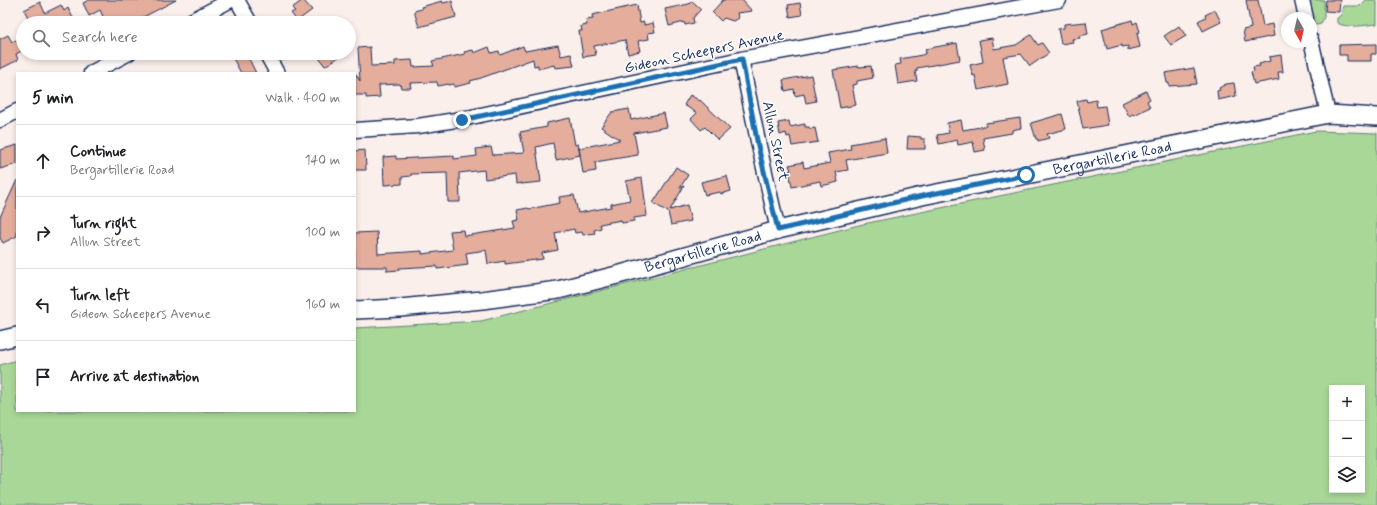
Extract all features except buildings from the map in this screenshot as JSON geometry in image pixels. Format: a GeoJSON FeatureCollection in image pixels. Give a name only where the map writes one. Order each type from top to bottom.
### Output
{"type":"FeatureCollection","features":[{"type":"Feature","properties":{"kind":"street"},"geometry":{"type":"LineString","coordinates":[[201,16],[232,0]]}},
{"type":"Feature","properties":{"kind":"street"},"geometry":{"type":"LineString","coordinates":[[237,0],[246,16]]}},
{"type":"Feature","properties":{"kind":"street","name":"Gideon Scheepers Avenue"},"geometry":{"type":"LineString","coordinates":[[356,130],[418,126],[462,120],[742,59],[1059,0]]}},
{"type":"Feature","properties":{"kind":"street"},"geometry":{"type":"LineString","coordinates":[[1302,0],[1305,12]]}},
{"type":"Feature","properties":{"kind":"street"},"geometry":{"type":"LineString","coordinates":[[1313,48],[1328,114]]}},
{"type":"Feature","properties":{"kind":"street","name":"Allun Street"},"geometry":{"type":"LineString","coordinates":[[742,59],[758,146],[778,230]]}},
{"type":"Feature","properties":{"kind":"street"},"geometry":{"type":"LineString","coordinates":[[92,72],[115,60]]}},
{"type":"Feature","properties":{"kind":"street"},"geometry":{"type":"LineString","coordinates":[[270,60],[276,72]]}},
{"type":"Feature","properties":{"kind":"street"},"geometry":{"type":"LineString","coordinates":[[0,120],[16,112]]}},
{"type":"Feature","properties":{"kind":"street","name":"Bergartillerie Road"},"geometry":{"type":"LineString","coordinates":[[356,310],[467,302],[558,290],[778,230],[922,196],[1328,114],[1377,117]]}},
{"type":"Feature","properties":{"kind":"street"},"geometry":{"type":"LineString","coordinates":[[0,340],[16,336]]}},
{"type":"Feature","properties":{"kind":"green space"},"geometry":{"type":"Polygon","coordinates":[[[1307,0],[1324,0],[1324,17],[1321,24],[1317,25],[1317,12],[1310,12],[1307,0]]]}},
{"type":"Feature","properties":{"kind":"green space"},"geometry":{"type":"Polygon","coordinates":[[[1366,0],[1377,0],[1377,24],[1346,26],[1337,23],[1337,18],[1341,15],[1343,6],[1360,6],[1366,0]]]}},
{"type":"Feature","properties":{"kind":"green space"},"geometry":{"type":"Polygon","coordinates":[[[1316,131],[1377,133],[1377,505],[0,505],[0,365],[16,360],[16,412],[356,412],[356,328],[481,321],[863,224],[1316,131]]]}},
{"type":"Feature","properties":{"kind":"route"},"geometry":{"type":"LineString","coordinates":[[462,120],[742,59],[758,146],[778,230],[922,196],[1026,175]]}}]}
